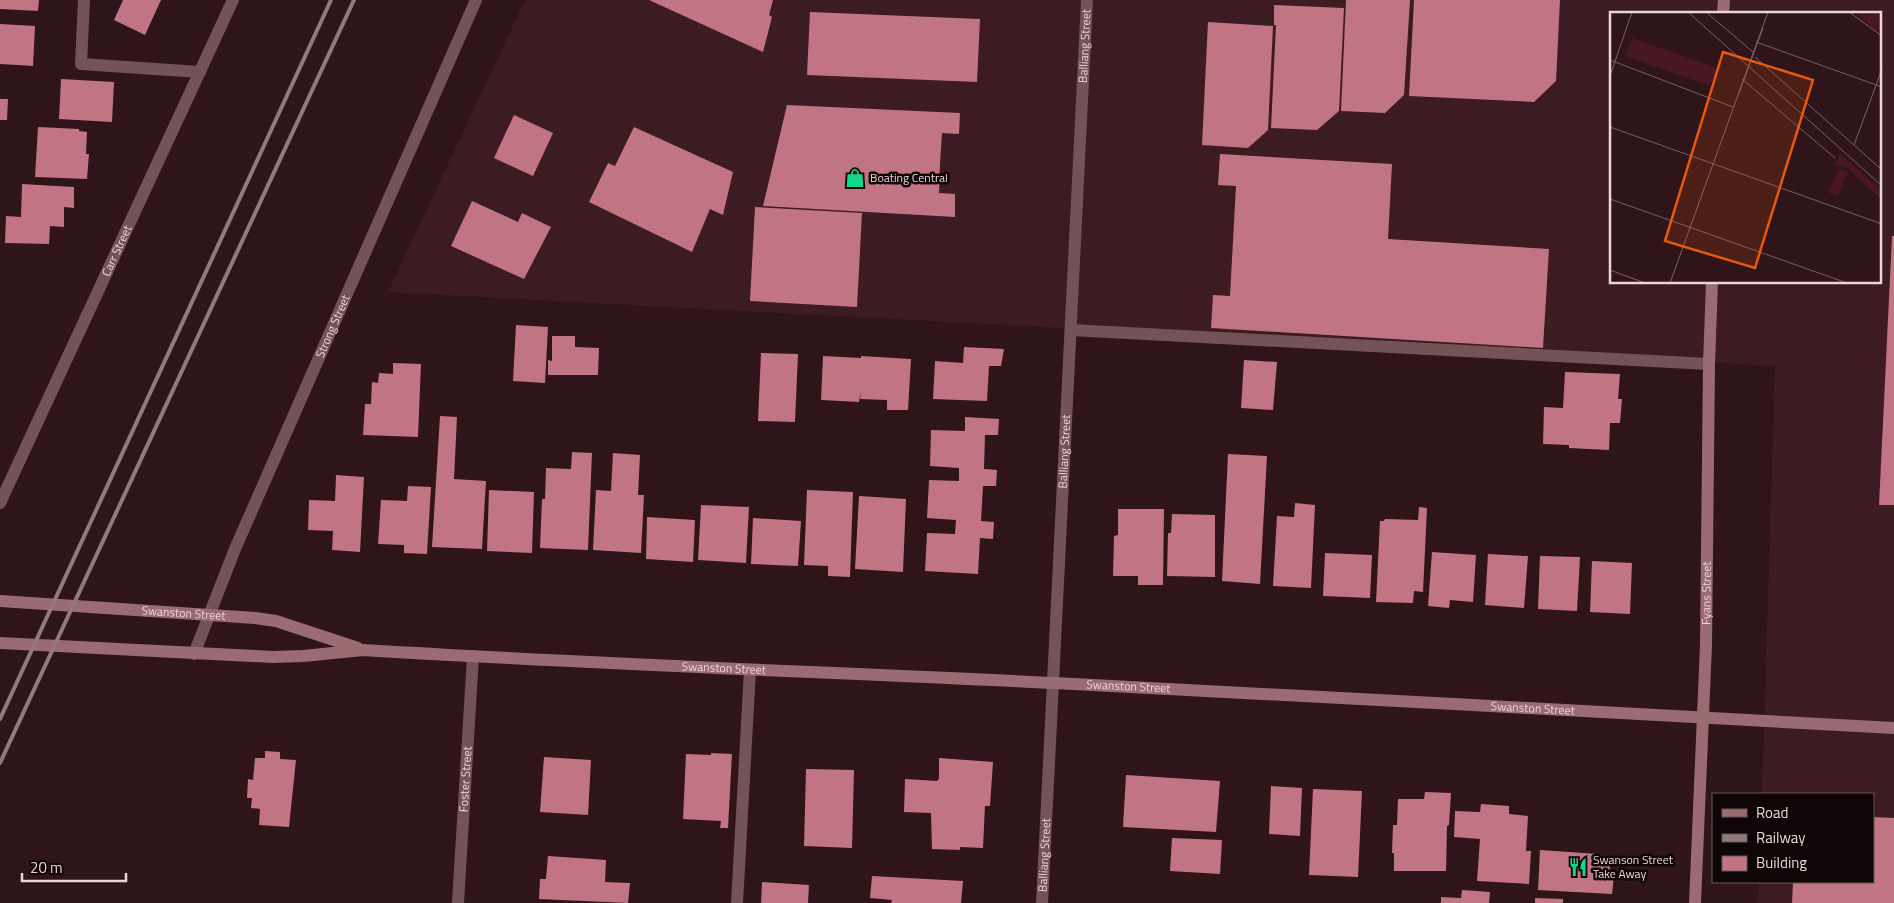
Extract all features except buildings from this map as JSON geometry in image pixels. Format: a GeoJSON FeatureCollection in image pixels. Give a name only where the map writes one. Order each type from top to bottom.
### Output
{"type":"FeatureCollection","features":[{"type":"Feature","properties":{"kind":"street"},"geometry":{"type":"LineString","coordinates":[[84,0],[81,64],[200,72]]}},
{"type":"Feature","properties":{"kind":"street","name":"Carr Street"},"geometry":{"type":"LineString","coordinates":[[0,503],[233,0]]}},
{"type":"Feature","properties":{"kind":"street","name":"Strong Street"},"geometry":{"type":"LineString","coordinates":[[194,654],[243,531],[476,0]]}},
{"type":"Feature","properties":{"kind":"street","name":"Balliang Street"},"geometry":{"type":"LineString","coordinates":[[1042,903],[1087,0]]}},
{"type":"Feature","properties":{"kind":"street","name":"Fyans Street"},"geometry":{"type":"LineString","coordinates":[[1695,903],[1706,645],[1709,364],[1712,284]]}},
{"type":"Feature","properties":{"kind":"street"},"geometry":{"type":"LineString","coordinates":[[1071,330],[1709,364]]}},
{"type":"Feature","properties":{"kind":"street","name":"Swanston Street"},"geometry":{"type":"LineString","coordinates":[[0,601],[255,618],[276,622],[363,650]]}},
{"type":"Feature","properties":{"kind":"street","name":"Swanston Street"},"geometry":{"type":"LineString","coordinates":[[0,643],[194,654],[303,656],[363,650],[1401,700],[1894,728]]}},
{"type":"Feature","properties":{"kind":"street","name":"Foster Street"},"geometry":{"type":"LineString","coordinates":[[458,903],[473,656]]}},
{"type":"Feature","properties":{"kind":"street"},"geometry":{"type":"LineString","coordinates":[[737,903],[750,670]]}},
{"type":"Feature","properties":{"kind":"shaded area"},"geometry":{"type":"Polygon","coordinates":[[[525,0],[1894,0],[1894,903],[1758,903],[1759,883],[1874,883],[1874,793],[1762,793],[1775,366],[388,292],[525,0]]]}},
{"type":"Feature","properties":{"kind":"railway"},"geometry":{"type":"LineString","coordinates":[[0,719],[331,0]]}},
{"type":"Feature","properties":{"kind":"railway"},"geometry":{"type":"LineString","coordinates":[[0,763],[354,0]]}},
{"type":"Feature","properties":{"kind":"place","name":"Boating Central"},"geometry":{"type":"Point","coordinates":[855,178]}},
{"type":"Feature","properties":{"kind":"place","name":"Swanson Street Take Away"},"geometry":{"type":"Point","coordinates":[1578,867]}}]}
